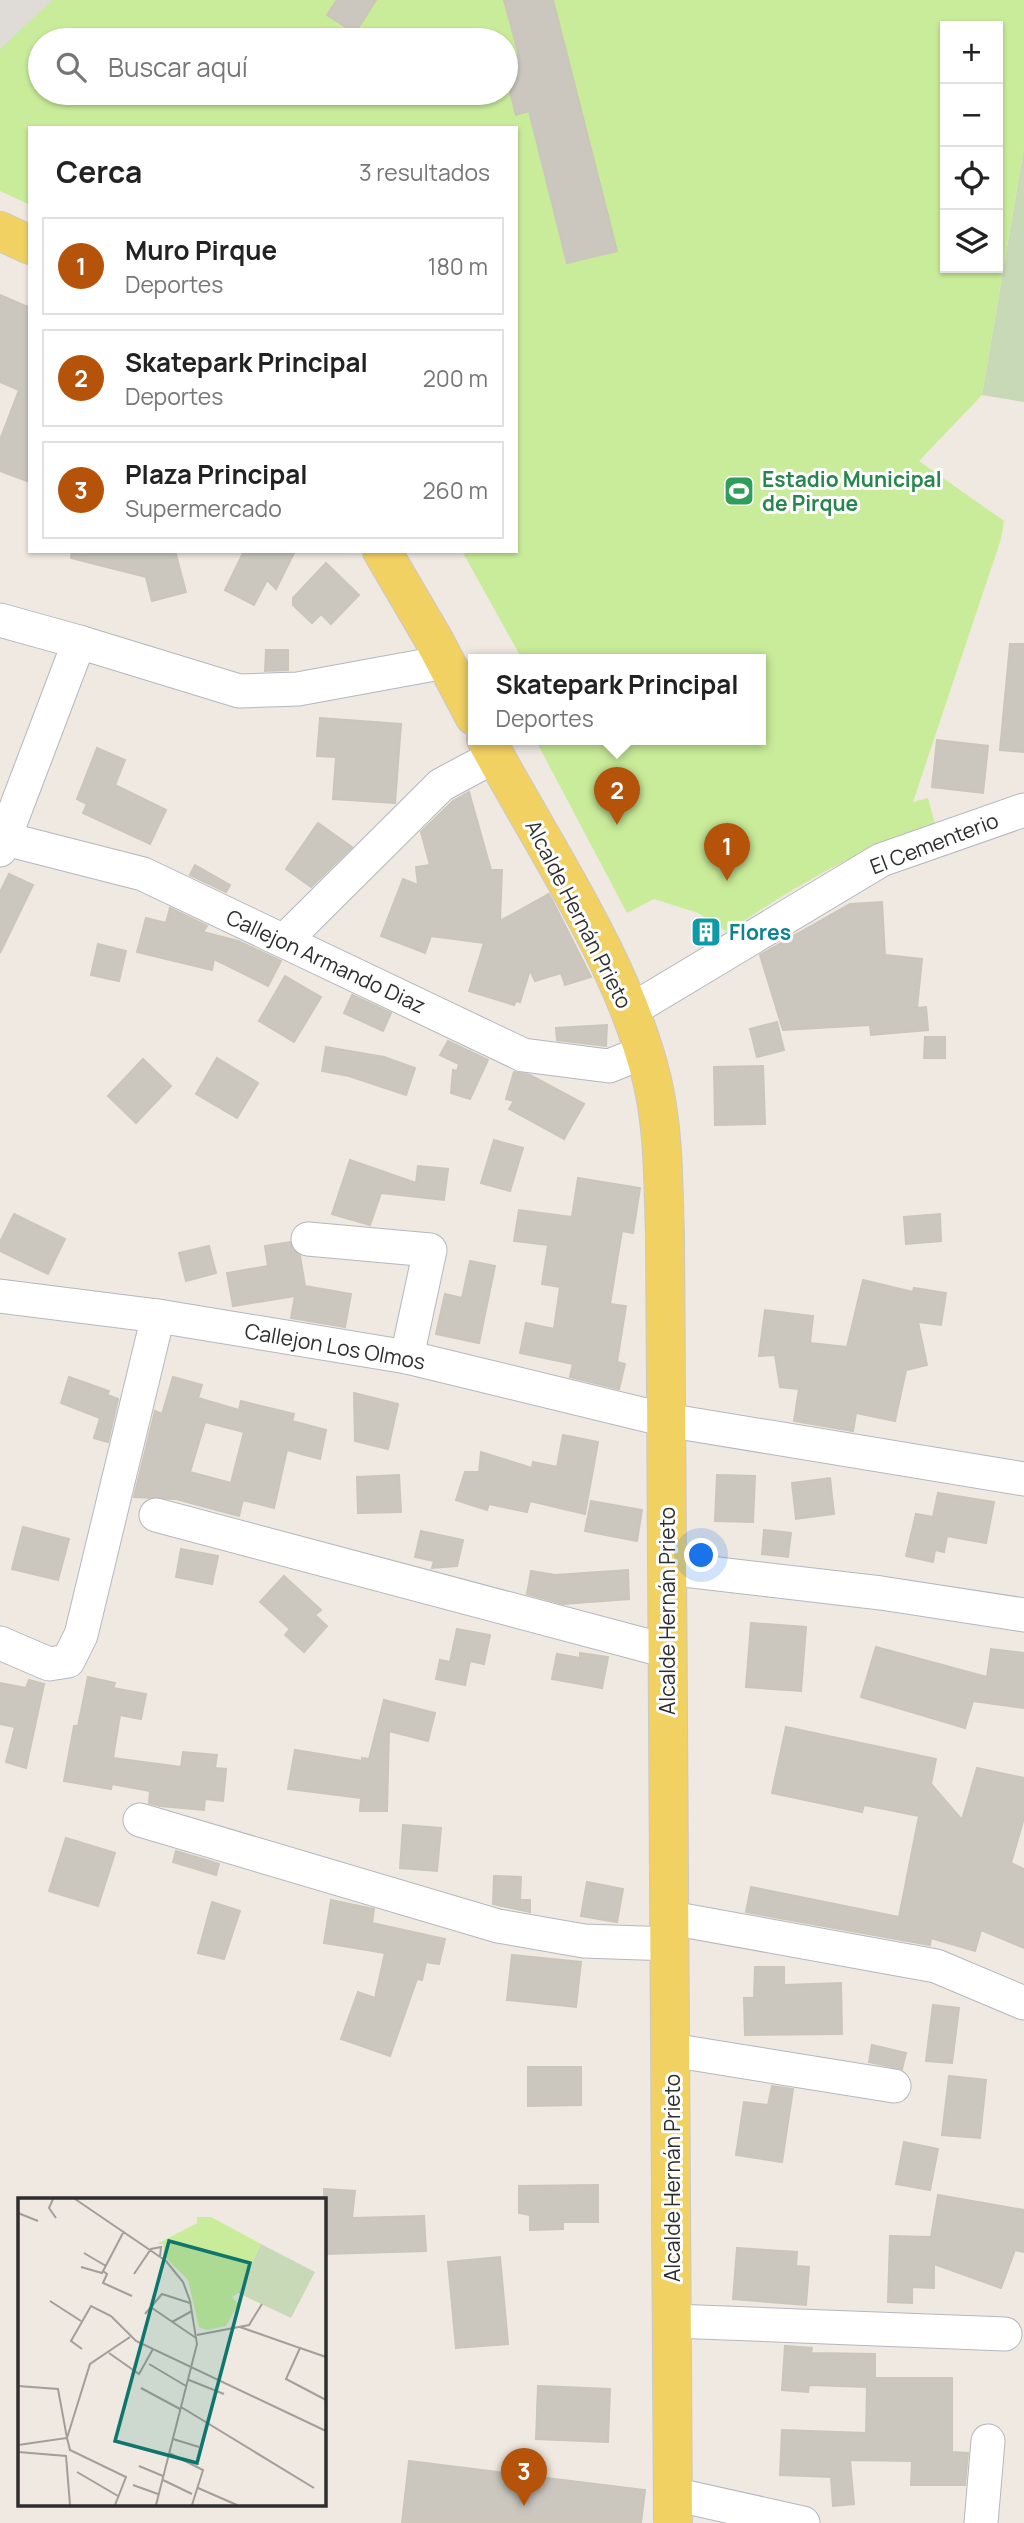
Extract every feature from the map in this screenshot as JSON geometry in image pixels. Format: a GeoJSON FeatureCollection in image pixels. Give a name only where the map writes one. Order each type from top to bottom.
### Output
{"type":"FeatureCollection","features":[{"type":"Feature","properties":{"kind":"main road"},"geometry":{"type":"LineString","coordinates":[[0,231],[28,244]]}},
{"type":"Feature","properties":{"kind":"main road"},"geometry":{"type":"LineString","coordinates":[[0,259],[28,271]]}},
{"type":"Feature","properties":{"kind":"main road"},"geometry":{"type":"LineString","coordinates":[[384,553],[468,705]]}},
{"type":"Feature","properties":{"kind":"main road","name":"Alcalde Hernán Prieto"},"geometry":{"type":"LineString","coordinates":[[491,748],[609,964],[630,1010],[644,1052],[660,1128],[665,1234],[673,2508]]}},
{"type":"Feature","properties":{"kind":"street"},"geometry":{"type":"LineString","coordinates":[[0,620],[239,691],[298,689],[445,662]]}},
{"type":"Feature","properties":{"kind":"street"},"geometry":{"type":"LineString","coordinates":[[3,845],[79,642]]}},
{"type":"Feature","properties":{"kind":"street"},"geometry":{"type":"LineString","coordinates":[[284,941],[441,785],[491,748]]}},
{"type":"Feature","properties":{"kind":"street","name":"El Cementerio"},"geometry":{"type":"LineString","coordinates":[[630,1010],[881,860],[1024,810]]}},
{"type":"Feature","properties":{"kind":"street","name":"Callejon Armando Diaz"},"geometry":{"type":"LineString","coordinates":[[3,845],[143,874],[523,1055],[609,1066],[644,1052]]}},
{"type":"Feature","properties":{"kind":"street"},"geometry":{"type":"LineString","coordinates":[[308,1239],[430,1250],[407,1357]]}},
{"type":"Feature","properties":{"kind":"street","name":"Callejon Los Olmos"},"geometry":{"type":"LineString","coordinates":[[0,1296],[158,1317],[407,1357],[666,1420],[1024,1479]]}},
{"type":"Feature","properties":{"kind":"street"},"geometry":{"type":"LineString","coordinates":[[0,1643],[49,1664],[68,1661],[81,1635],[158,1317]]}},
{"type":"Feature","properties":{"kind":"street"},"geometry":{"type":"LineString","coordinates":[[156,1515],[667,1651]]}},
{"type":"Feature","properties":{"kind":"street"},"geometry":{"type":"LineString","coordinates":[[667,1568],[881,1593],[1024,1615]]}},
{"type":"Feature","properties":{"kind":"street"},"geometry":{"type":"LineString","coordinates":[[139,1820],[498,1926],[584,1941],[671,1931],[936,1966],[1024,2003]]}},
{"type":"Feature","properties":{"kind":"street"},"geometry":{"type":"LineString","coordinates":[[671,2050],[894,2086]]}},
{"type":"Feature","properties":{"kind":"street"},"geometry":{"type":"LineString","coordinates":[[673,2321],[1004,2334]]}},
{"type":"Feature","properties":{"kind":"street"},"geometry":{"type":"LineString","coordinates":[[981,2523],[988,2441]]}},
{"type":"Feature","properties":{"kind":"street"},"geometry":{"type":"LineString","coordinates":[[673,2508],[803,2523]]}},
{"type":"Feature","properties":{"kind":"green space","name":"Estadio Municipal de Pirque"},"geometry":{"type":"Polygon","coordinates":[[[0,0],[1024,0],[1024,147],[1003,271],[1003,21],[940,21],[940,273],[1003,273],[982,395],[919,461],[1004,521],[1001,539],[913,802],[928,798],[935,824],[853,857],[727,932],[698,913],[654,899],[627,913],[538,745],[766,745],[766,654],[519,654],[463,553],[518,553],[518,126],[28,126],[28,204],[0,191],[0,0]]]}},
{"type":"Feature","properties":{"kind":"green space"},"geometry":{"type":"Polygon","coordinates":[[[1024,147],[1024,402],[982,395],[1024,147]]]}},
{"type":"Feature","properties":{"kind":"shaded area"},"geometry":{"type":"Polygon","coordinates":[[[0,0],[53,0],[0,49],[0,0]]]}},
{"type":"Feature","properties":{"kind":"building"},"geometry":{"type":"Polygon","coordinates":[[[337,0],[376,0],[358,28],[347,28],[327,15],[337,0]]]}},
{"type":"Feature","properties":{"kind":"building"},"geometry":{"type":"Polygon","coordinates":[[[504,0],[553,0],[617,251],[567,263],[529,111],[516,115],[513,105],[518,105],[519,55],[518,28],[512,28],[504,0]]]}},
{"type":"Feature","properties":{"kind":"building"},"geometry":{"type":"Polygon","coordinates":[[[0,295],[28,307],[28,481],[0,471],[0,440],[19,390],[0,382],[0,295]]]}},
{"type":"Feature","properties":{"kind":"building"},"geometry":{"type":"Polygon","coordinates":[[[72,553],[176,553],[186,592],[152,601],[146,577],[71,558],[72,553]]]}},
{"type":"Feature","properties":{"kind":"building"},"geometry":{"type":"Polygon","coordinates":[[[243,553],[294,553],[276,589],[267,580],[254,605],[225,590],[243,553]]]}},
{"type":"Feature","properties":{"kind":"building"},"geometry":{"type":"Polygon","coordinates":[[[326,563],[359,595],[331,624],[321,614],[312,623],[293,605],[293,598],[326,563]]]}},
{"type":"Feature","properties":{"kind":"building"},"geometry":{"type":"Polygon","coordinates":[[[1010,644],[1024,644],[1024,752],[1000,750],[1010,644]]]}},
{"type":"Feature","properties":{"kind":"building"},"geometry":{"type":"Polygon","coordinates":[[[266,650],[288,650],[288,670],[265,671],[266,650]]]}},
{"type":"Feature","properties":{"kind":"building"},"geometry":{"type":"Polygon","coordinates":[[[320,718],[401,724],[395,803],[333,799],[336,757],[317,756],[320,718]]]}},
{"type":"Feature","properties":{"kind":"building"},"geometry":{"type":"Polygon","coordinates":[[[937,740],[988,746],[983,793],[932,787],[937,740]]]}},
{"type":"Feature","properties":{"kind":"building"},"geometry":{"type":"Polygon","coordinates":[[[97,748],[125,760],[115,785],[166,810],[150,844],[83,813],[87,804],[77,799],[97,748]]]}},
{"type":"Feature","properties":{"kind":"building"},"geometry":{"type":"Polygon","coordinates":[[[469,792],[491,870],[502,870],[500,921],[549,894],[591,977],[565,985],[561,973],[535,981],[530,970],[520,1002],[516,1001],[514,1005],[469,991],[484,943],[431,936],[425,953],[381,936],[403,879],[418,885],[416,867],[430,865],[421,832],[453,801],[469,792]]]}},
{"type":"Feature","properties":{"kind":"building"},"geometry":{"type":"Polygon","coordinates":[[[318,823],[352,847],[311,887],[286,869],[318,823]]]}},
{"type":"Feature","properties":{"kind":"building"},"geometry":{"type":"Polygon","coordinates":[[[195,865],[230,885],[226,892],[190,875],[195,865]]]}},
{"type":"Feature","properties":{"kind":"building"},"geometry":{"type":"Polygon","coordinates":[[[9,874],[33,885],[0,953],[0,892],[9,874]]]}},
{"type":"Feature","properties":{"kind":"building"},"geometry":{"type":"Polygon","coordinates":[[[882,902],[885,955],[922,959],[917,1008],[926,1007],[928,1030],[871,1035],[870,1025],[783,1030],[760,955],[850,904],[882,902]]]}},
{"type":"Feature","properties":{"kind":"building"},"geometry":{"type":"Polygon","coordinates":[[[170,908],[207,926],[203,932],[238,941],[281,961],[268,986],[214,959],[212,970],[137,952],[146,918],[166,923],[170,908]]]}},
{"type":"Feature","properties":{"kind":"building"},"geometry":{"type":"Polygon","coordinates":[[[98,944],[126,951],[119,981],[91,975],[98,944]]]}},
{"type":"Feature","properties":{"kind":"building"},"geometry":{"type":"Polygon","coordinates":[[[285,976],[321,997],[294,1042],[259,1021],[285,976]]]}},
{"type":"Feature","properties":{"kind":"building"},"geometry":{"type":"Polygon","coordinates":[[[352,995],[391,1013],[383,1031],[344,1013],[352,995]]]}},
{"type":"Feature","properties":{"kind":"building"},"geometry":{"type":"Polygon","coordinates":[[[777,1022],[784,1050],[757,1057],[750,1029],[777,1022]]]}},
{"type":"Feature","properties":{"kind":"building"},"geometry":{"type":"Polygon","coordinates":[[[607,1025],[606,1046],[557,1040],[556,1028],[607,1025]]]}},
{"type":"Feature","properties":{"kind":"building"},"geometry":{"type":"Polygon","coordinates":[[[925,1037],[945,1037],[945,1058],[924,1058],[925,1037]]]}},
{"type":"Feature","properties":{"kind":"building"},"geometry":{"type":"Polygon","coordinates":[[[448,1041],[488,1060],[470,1099],[451,1093],[453,1070],[457,1071],[459,1064],[440,1055],[448,1041]]]}},
{"type":"Feature","properties":{"kind":"building"},"geometry":{"type":"Polygon","coordinates":[[[326,1047],[384,1057],[415,1068],[406,1095],[349,1076],[322,1071],[326,1047]]]}},
{"type":"Feature","properties":{"kind":"building"},"geometry":{"type":"Polygon","coordinates":[[[217,1058],[258,1083],[237,1118],[196,1094],[217,1058]]]}},
{"type":"Feature","properties":{"kind":"building"},"geometry":{"type":"Polygon","coordinates":[[[143,1059],[171,1086],[136,1123],[108,1096],[143,1059]]]}},
{"type":"Feature","properties":{"kind":"building"},"geometry":{"type":"Polygon","coordinates":[[[763,1066],[765,1124],[715,1125],[714,1067],[763,1066]]]}},
{"type":"Feature","properties":{"kind":"building"},"geometry":{"type":"Polygon","coordinates":[[[514,1072],[530,1075],[584,1104],[564,1139],[509,1109],[514,1101],[506,1099],[514,1072]]]}},
{"type":"Feature","properties":{"kind":"building"},"geometry":{"type":"Polygon","coordinates":[[[494,1140],[523,1148],[510,1191],[481,1183],[494,1140]]]}},
{"type":"Feature","properties":{"kind":"building"},"geometry":{"type":"Polygon","coordinates":[[[350,1160],[416,1183],[418,1166],[448,1169],[444,1200],[381,1193],[370,1225],[332,1214],[350,1160]]]}},
{"type":"Feature","properties":{"kind":"building"},"geometry":{"type":"Polygon","coordinates":[[[578,1178],[640,1188],[633,1233],[622,1231],[610,1304],[626,1306],[617,1362],[625,1364],[619,1389],[570,1377],[573,1364],[520,1353],[526,1323],[554,1329],[560,1287],[542,1284],[548,1245],[514,1241],[519,1210],[572,1217],[578,1178]]]}},
{"type":"Feature","properties":{"kind":"building"},"geometry":{"type":"Polygon","coordinates":[[[14,1214],[65,1239],[48,1274],[0,1251],[0,1242],[14,1214]]]}},
{"type":"Feature","properties":{"kind":"building"},"geometry":{"type":"Polygon","coordinates":[[[940,1214],[941,1241],[906,1244],[904,1217],[940,1214]]]}},
{"type":"Feature","properties":{"kind":"building"},"geometry":{"type":"Polygon","coordinates":[[[290,1242],[300,1256],[305,1286],[351,1294],[345,1327],[291,1318],[295,1296],[233,1306],[227,1273],[268,1266],[265,1246],[290,1242]]]}},
{"type":"Feature","properties":{"kind":"building"},"geometry":{"type":"Polygon","coordinates":[[[209,1246],[216,1273],[186,1281],[179,1253],[209,1246]]]}},
{"type":"Feature","properties":{"kind":"building"},"geometry":{"type":"Polygon","coordinates":[[[470,1261],[495,1266],[479,1343],[436,1334],[445,1294],[462,1298],[470,1261]]]}},
{"type":"Feature","properties":{"kind":"building"},"geometry":{"type":"Polygon","coordinates":[[[863,1280],[913,1292],[914,1288],[946,1293],[941,1325],[918,1322],[927,1365],[906,1370],[895,1421],[856,1413],[853,1431],[794,1421],[799,1389],[780,1387],[775,1355],[759,1356],[765,1310],[813,1316],[810,1343],[847,1347],[863,1280]]]}},
{"type":"Feature","properties":{"kind":"building"},"geometry":{"type":"Polygon","coordinates":[[[69,1377],[109,1391],[107,1395],[118,1399],[108,1442],[94,1438],[100,1418],[61,1403],[69,1377]]]}},
{"type":"Feature","properties":{"kind":"building"},"geometry":{"type":"Polygon","coordinates":[[[173,1377],[202,1385],[198,1398],[239,1410],[241,1401],[294,1414],[292,1421],[326,1430],[320,1459],[287,1450],[274,1508],[243,1500],[239,1516],[176,1499],[134,1497],[155,1411],[162,1414],[173,1377]],[[205,1422],[190,1472],[231,1483],[244,1432],[205,1422]]]}},
{"type":"Feature","properties":{"kind":"building"},"geometry":{"type":"Polygon","coordinates":[[[354,1393],[398,1404],[388,1449],[355,1441],[354,1393]]]}},
{"type":"Feature","properties":{"kind":"building"},"geometry":{"type":"Polygon","coordinates":[[[563,1435],[598,1442],[585,1514],[530,1501],[527,1512],[489,1504],[487,1510],[456,1500],[465,1472],[479,1472],[481,1452],[532,1468],[533,1462],[557,1467],[563,1435]]]}},
{"type":"Feature","properties":{"kind":"building"},"geometry":{"type":"Polygon","coordinates":[[[399,1475],[401,1512],[358,1513],[357,1477],[399,1475]]]}},
{"type":"Feature","properties":{"kind":"building"},"geometry":{"type":"Polygon","coordinates":[[[717,1475],[755,1476],[753,1522],[715,1521],[717,1475]]]}},
{"type":"Feature","properties":{"kind":"building"},"geometry":{"type":"Polygon","coordinates":[[[830,1478],[834,1514],[796,1519],[792,1483],[830,1478]]]}},
{"type":"Feature","properties":{"kind":"building"},"geometry":{"type":"Polygon","coordinates":[[[938,1493],[994,1502],[986,1543],[947,1536],[944,1552],[935,1550],[933,1562],[906,1556],[916,1514],[933,1517],[938,1493]]]}},
{"type":"Feature","properties":{"kind":"building"},"geometry":{"type":"Polygon","coordinates":[[[591,1501],[642,1510],[637,1541],[585,1531],[591,1501]]]}},
{"type":"Feature","properties":{"kind":"building"},"geometry":{"type":"Polygon","coordinates":[[[23,1527],[69,1539],[58,1580],[12,1569],[23,1527]]]}},
{"type":"Feature","properties":{"kind":"building"},"geometry":{"type":"Polygon","coordinates":[[[764,1530],[791,1533],[788,1557],[762,1554],[764,1530]]]}},
{"type":"Feature","properties":{"kind":"building"},"geometry":{"type":"Polygon","coordinates":[[[421,1531],[463,1540],[457,1566],[432,1568],[434,1561],[415,1557],[421,1531]]]}},
{"type":"Feature","properties":{"kind":"building"},"geometry":{"type":"Polygon","coordinates":[[[181,1549],[218,1556],[212,1584],[176,1577],[181,1549]]]}},
{"type":"Feature","properties":{"kind":"building"},"geometry":{"type":"Polygon","coordinates":[[[628,1570],[629,1599],[563,1604],[527,1594],[531,1571],[555,1575],[628,1570]]]}},
{"type":"Feature","properties":{"kind":"building"},"geometry":{"type":"Polygon","coordinates":[[[284,1576],[321,1610],[315,1615],[327,1626],[304,1652],[285,1635],[290,1629],[260,1602],[284,1576]]]}},
{"type":"Feature","properties":{"kind":"building"},"geometry":{"type":"Polygon","coordinates":[[[751,1623],[806,1627],[801,1691],[746,1687],[751,1623]]]}},
{"type":"Feature","properties":{"kind":"building"},"geometry":{"type":"Polygon","coordinates":[[[457,1629],[490,1635],[484,1664],[470,1661],[465,1685],[436,1679],[440,1660],[450,1662],[457,1629]]]}},
{"type":"Feature","properties":{"kind":"building"},"geometry":{"type":"Polygon","coordinates":[[[876,1647],[987,1677],[991,1649],[1024,1653],[1024,1708],[973,1701],[965,1728],[861,1697],[876,1647]]]}},
{"type":"Feature","properties":{"kind":"building"},"geometry":{"type":"Polygon","coordinates":[[[580,1653],[608,1657],[602,1688],[552,1679],[557,1654],[580,1658],[580,1653]]]}},
{"type":"Feature","properties":{"kind":"building"},"geometry":{"type":"Polygon","coordinates":[[[88,1677],[115,1683],[113,1688],[146,1694],[141,1719],[120,1715],[113,1758],[181,1767],[183,1752],[217,1755],[215,1768],[226,1769],[223,1801],[205,1799],[204,1810],[160,1806],[149,1803],[150,1791],[112,1784],[111,1789],[64,1781],[74,1726],[78,1726],[88,1677]]]}},
{"type":"Feature","properties":{"kind":"building"},"geometry":{"type":"Polygon","coordinates":[[[29,1680],[44,1684],[26,1768],[6,1762],[15,1727],[0,1724],[0,1683],[26,1688],[29,1680]]]}},
{"type":"Feature","properties":{"kind":"building"},"geometry":{"type":"Polygon","coordinates":[[[384,1700],[435,1713],[428,1741],[389,1731],[387,1811],[360,1811],[361,1798],[288,1789],[295,1750],[362,1761],[362,1758],[369,1759],[384,1700]]]}},
{"type":"Feature","properties":{"kind":"building"},"geometry":{"type":"Polygon","coordinates":[[[786,1727],[936,1759],[931,1784],[962,1820],[977,1768],[1024,1778],[1024,1818],[1011,1863],[1024,1869],[1024,1948],[981,1930],[975,1951],[931,1938],[930,1945],[746,1912],[751,1887],[899,1917],[919,1816],[864,1805],[862,1812],[772,1793],[786,1727]]]}},
{"type":"Feature","properties":{"kind":"building"},"geometry":{"type":"Polygon","coordinates":[[[403,1825],[441,1828],[437,1871],[400,1868],[403,1825]]]}},
{"type":"Feature","properties":{"kind":"building"},"geometry":{"type":"Polygon","coordinates":[[[66,1838],[115,1853],[98,1906],[49,1891],[66,1838]]]}},
{"type":"Feature","properties":{"kind":"building"},"geometry":{"type":"Polygon","coordinates":[[[176,1851],[219,1864],[216,1875],[173,1862],[176,1851]]]}},
{"type":"Feature","properties":{"kind":"building"},"geometry":{"type":"Polygon","coordinates":[[[494,1876],[521,1877],[520,1900],[530,1900],[530,1912],[493,1904],[494,1876]]]}},
{"type":"Feature","properties":{"kind":"building"},"geometry":{"type":"Polygon","coordinates":[[[587,1882],[623,1889],[617,1922],[581,1916],[587,1882]]]}},
{"type":"Feature","properties":{"kind":"building"},"geometry":{"type":"Polygon","coordinates":[[[331,1900],[374,1909],[372,1923],[445,1939],[439,1964],[426,1962],[422,1980],[417,1979],[390,2056],[341,2039],[358,1992],[375,1998],[385,1953],[324,1943],[331,1900]]]}},
{"type":"Feature","properties":{"kind":"building"},"geometry":{"type":"Polygon","coordinates":[[[212,1902],[240,1911],[224,1959],[198,1953],[212,1902]]]}},
{"type":"Feature","properties":{"kind":"building"},"geometry":{"type":"Polygon","coordinates":[[[512,1955],[581,1962],[576,2007],[507,2000],[512,1955]]]}},
{"type":"Feature","properties":{"kind":"building"},"geometry":{"type":"Polygon","coordinates":[[[755,1967],[784,1967],[784,1985],[841,1983],[842,2034],[745,2035],[744,1998],[754,1998],[755,1967]]]}},
{"type":"Feature","properties":{"kind":"building"},"geometry":{"type":"Polygon","coordinates":[[[933,2005],[959,2008],[952,2063],[926,2061],[933,2005]]]}},
{"type":"Feature","properties":{"kind":"building"},"geometry":{"type":"Polygon","coordinates":[[[872,2045],[906,2053],[902,2069],[869,2062],[872,2045]]]}},
{"type":"Feature","properties":{"kind":"building"},"geometry":{"type":"Polygon","coordinates":[[[528,2067],[581,2067],[581,2105],[528,2106],[528,2067]]]}},
{"type":"Feature","properties":{"kind":"building"},"geometry":{"type":"Polygon","coordinates":[[[949,2076],[986,2080],[980,2138],[942,2135],[949,2076]]]}},
{"type":"Feature","properties":{"kind":"building"},"geometry":{"type":"Polygon","coordinates":[[[772,2086],[793,2089],[782,2162],[736,2155],[744,2102],[768,2105],[772,2086]]]}},
{"type":"Feature","properties":{"kind":"building"},"geometry":{"type":"Polygon","coordinates":[[[904,2142],[938,2149],[930,2190],[896,2184],[904,2142]]]}},
{"type":"Feature","properties":{"kind":"building"},"geometry":{"type":"Polygon","coordinates":[[[598,2185],[598,2222],[563,2222],[563,2229],[530,2230],[530,2215],[519,2213],[519,2186],[598,2185]]]}},
{"type":"Feature","properties":{"kind":"building"},"geometry":{"type":"Polygon","coordinates":[[[324,2189],[355,2191],[352,2218],[424,2216],[426,2251],[326,2254],[324,2189]]]}},
{"type":"Feature","properties":{"kind":"building"},"geometry":{"type":"Polygon","coordinates":[[[938,2195],[1024,2210],[1024,2252],[1015,2250],[1001,2288],[934,2264],[934,2288],[912,2287],[912,2303],[888,2302],[890,2236],[931,2237],[938,2195]]]}},
{"type":"Feature","properties":{"kind":"building"},"geometry":{"type":"Polygon","coordinates":[[[737,2248],[797,2252],[796,2266],[809,2267],[806,2305],[733,2299],[737,2248]]]}},
{"type":"Feature","properties":{"kind":"building"},"geometry":{"type":"Polygon","coordinates":[[[500,2257],[508,2344],[456,2348],[448,2262],[500,2257]]]}},
{"type":"Feature","properties":{"kind":"building"},"geometry":{"type":"Polygon","coordinates":[[[785,2346],[812,2348],[811,2353],[875,2354],[875,2378],[952,2378],[952,2452],[968,2453],[965,2485],[911,2485],[912,2461],[850,2460],[854,2504],[833,2506],[831,2477],[780,2475],[782,2430],[866,2433],[867,2387],[809,2385],[808,2392],[782,2390],[785,2346]]]}},
{"type":"Feature","properties":{"kind":"building"},"geometry":{"type":"Polygon","coordinates":[[[538,2386],[610,2389],[608,2442],[536,2439],[538,2386]]]}},
{"type":"Feature","properties":{"kind":"building"},"geometry":{"type":"Polygon","coordinates":[[[409,2461],[645,2490],[641,2523],[402,2523],[409,2461]]]}},
{"type":"Feature","properties":{"kind":"place","name":"Estadio Municipal de Pirque"},"geometry":{"type":"Point","coordinates":[739,491]}},
{"type":"Feature","properties":{"kind":"place","name":"Skatepark Principal"},"geometry":{"type":"Point","coordinates":[617,825]}},
{"type":"Feature","properties":{"kind":"place","name":"Muro Pirque"},"geometry":{"type":"Point","coordinates":[727,881]}},
{"type":"Feature","properties":{"kind":"place","name":"Flores"},"geometry":{"type":"Point","coordinates":[706,932]}},
{"type":"Feature","properties":{"kind":"place","name":"Plaza Principal"},"geometry":{"type":"Point","coordinates":[524,2506]}}]}
